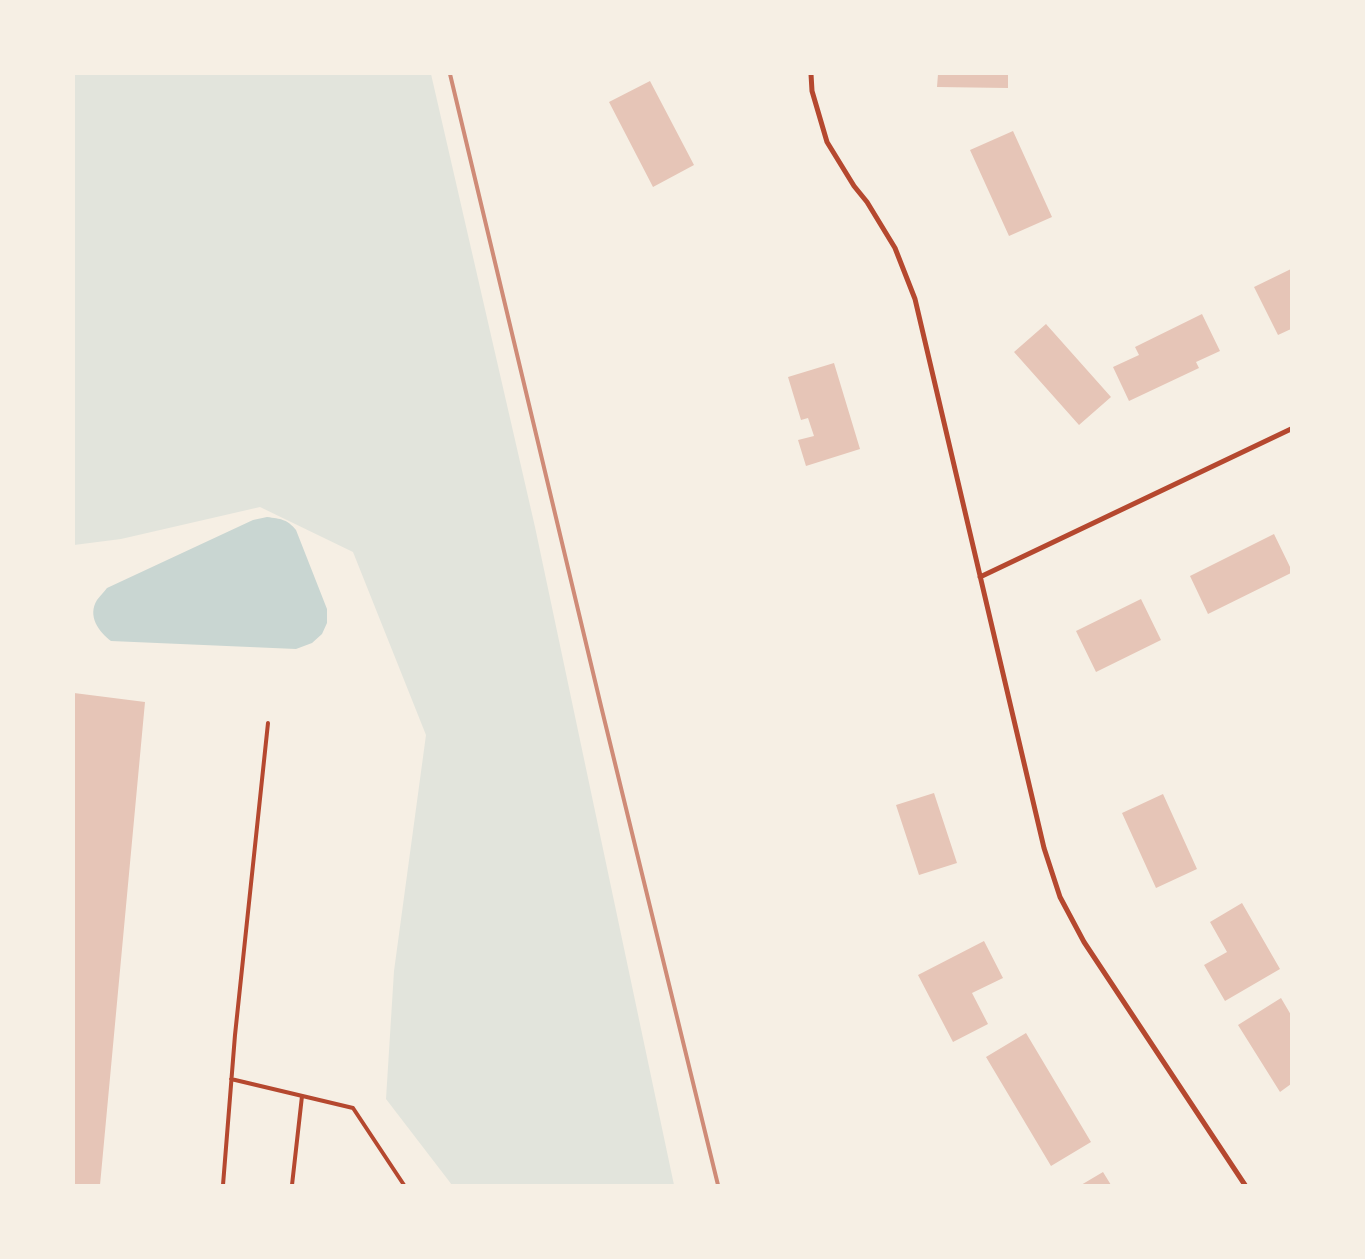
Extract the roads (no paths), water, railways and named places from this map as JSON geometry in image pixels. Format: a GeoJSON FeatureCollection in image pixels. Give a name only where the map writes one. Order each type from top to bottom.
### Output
{"type":"FeatureCollection","features":[{"type":"Feature","properties":{"kind":"street"},"geometry":{"type":"LineString","coordinates":[[811,74],[812,91],[827,142],[854,186],[867,202],[894,248],[915,299],[1044,848],[1060,897],[1084,942],[1245,1185]]}},
{"type":"Feature","properties":{"kind":"street"},"geometry":{"type":"LineString","coordinates":[[980,577],[1291,429]]}},
{"type":"Feature","properties":{"kind":"lane"},"geometry":{"type":"LineString","coordinates":[[223,1185],[235,1035],[268,723]]}},
{"type":"Feature","properties":{"kind":"lane"},"geometry":{"type":"LineString","coordinates":[[231,1079],[353,1108],[404,1185]]}},
{"type":"Feature","properties":{"kind":"lane"},"geometry":{"type":"LineString","coordinates":[[292,1185],[302,1096]]}},
{"type":"Feature","properties":{"kind":"railway"},"geometry":{"type":"LineString","coordinates":[[450,74],[718,1185]]}}]}
